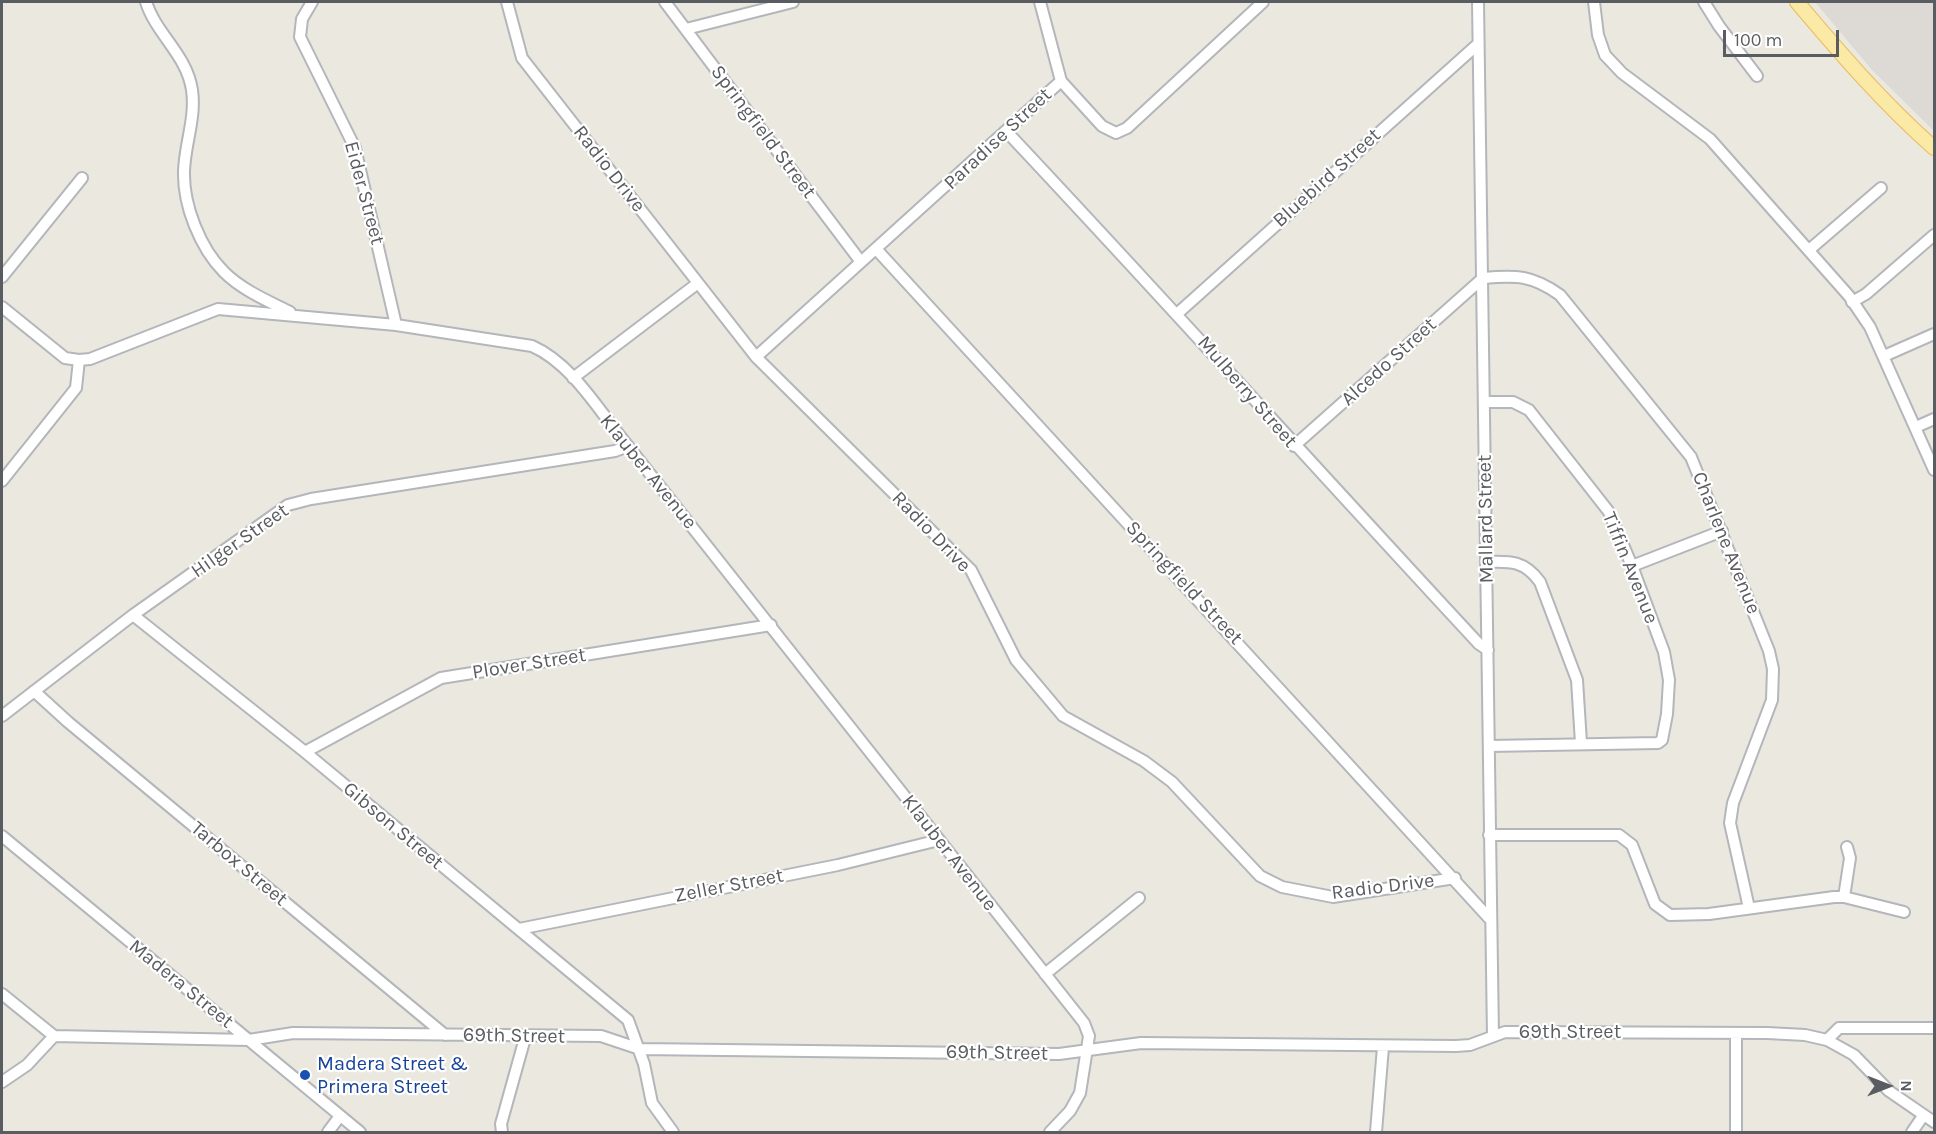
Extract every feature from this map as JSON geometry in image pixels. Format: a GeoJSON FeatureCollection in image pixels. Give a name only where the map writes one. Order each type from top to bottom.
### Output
{"type":"FeatureCollection","features":[{"type":"Feature","properties":{"kind":"main road"},"geometry":{"type":"LineString","coordinates":[[1797,2],[1891,111],[1935,148]]}},
{"type":"Feature","properties":{"kind":"street"},"geometry":{"type":"LineString","coordinates":[[146,2],[158,29],[179,55],[192,89],[193,115],[187,144],[184,192],[204,244],[224,272],[246,288],[293,314],[312,317]]}},
{"type":"Feature","properties":{"kind":"street","name":"Eider Street"},"geometry":{"type":"LineString","coordinates":[[312,2],[302,19],[300,37],[355,148],[396,325]]}},
{"type":"Feature","properties":{"kind":"street","name":"Radio Drive"},"geometry":{"type":"LineString","coordinates":[[507,2],[522,57],[756,357],[971,570],[1016,660],[1063,716],[1144,761],[1172,782],[1260,876],[1297,891],[1333,897],[1455,878]]}},
{"type":"Feature","properties":{"kind":"street","name":"Springfield Street"},"geometry":{"type":"LineString","coordinates":[[665,2],[861,262]]}},
{"type":"Feature","properties":{"kind":"street"},"geometry":{"type":"LineString","coordinates":[[686,29],[793,2]]}},
{"type":"Feature","properties":{"kind":"street"},"geometry":{"type":"LineString","coordinates":[[1040,2],[1061,81]]}},
{"type":"Feature","properties":{"kind":"street","name":"Paradise Street"},"geometry":{"type":"LineString","coordinates":[[756,357],[877,250],[1061,81],[1102,126],[1116,133],[1127,128],[1263,2]]}},
{"type":"Feature","properties":{"kind":"street","name":"Mallard Street"},"geometry":{"type":"LineString","coordinates":[[1478,2],[1487,562],[1489,918],[1493,1036]]}},
{"type":"Feature","properties":{"kind":"street"},"geometry":{"type":"LineString","coordinates":[[1594,2],[1598,35],[1605,55],[1622,73],[1710,139],[1852,302],[1870,327],[1935,470]]}},
{"type":"Feature","properties":{"kind":"street"},"geometry":{"type":"LineString","coordinates":[[1704,2],[1757,76]]}},
{"type":"Feature","properties":{"kind":"street","name":"Bluebird Street"},"geometry":{"type":"LineString","coordinates":[[1178,313],[1478,44]]}},
{"type":"Feature","properties":{"kind":"street","name":"Mulberry Street"},"geometry":{"type":"LineString","coordinates":[[1007,132],[1178,313],[1294,446],[1479,644],[1488,650]]}},
{"type":"Feature","properties":{"kind":"street"},"geometry":{"type":"LineString","coordinates":[[2,277],[82,178]]}},
{"type":"Feature","properties":{"kind":"street"},"geometry":{"type":"LineString","coordinates":[[1809,250],[1881,188]]}},
{"type":"Feature","properties":{"kind":"street"},"geometry":{"type":"LineString","coordinates":[[1852,302],[1873,288],[1935,235]]}},
{"type":"Feature","properties":{"kind":"street","name":"Springfield Street"},"geometry":{"type":"LineString","coordinates":[[877,250],[1455,878],[1489,918]]}},
{"type":"Feature","properties":{"kind":"street","name":"Charlene Avenue"},"geometry":{"type":"LineString","coordinates":[[1483,278],[1523,277],[1542,282],[1560,295],[1691,457],[1769,651],[1773,669],[1772,700],[1733,803],[1730,823],[1749,908]]}},
{"type":"Feature","properties":{"kind":"street","name":"Alcedo Street"},"geometry":{"type":"LineString","coordinates":[[1294,446],[1483,278]]}},
{"type":"Feature","properties":{"kind":"street"},"geometry":{"type":"LineString","coordinates":[[573,378],[698,283]]}},
{"type":"Feature","properties":{"kind":"street"},"geometry":{"type":"LineString","coordinates":[[2,307],[65,358],[79,360],[76,388],[2,481]]}},
{"type":"Feature","properties":{"kind":"street","name":"Klauber Avenue"},"geometry":{"type":"LineString","coordinates":[[79,360],[90,358],[218,309],[396,325],[532,346],[550,356],[573,378],[628,446],[1084,1023],[1089,1036],[1088,1052]]}},
{"type":"Feature","properties":{"kind":"street"},"geometry":{"type":"LineString","coordinates":[[1884,356],[1935,334]]}},
{"type":"Feature","properties":{"kind":"street","name":"Tiffin Avenue"},"geometry":{"type":"LineString","coordinates":[[1484,402],[1513,402],[1529,410],[1609,512],[1664,652],[1669,680],[1669,703],[1662,740],[1658,743],[1581,743]]}},
{"type":"Feature","properties":{"kind":"street"},"geometry":{"type":"LineString","coordinates":[[1916,427],[1935,419]]}},
{"type":"Feature","properties":{"kind":"street","name":"Hilger Street"},"geometry":{"type":"LineString","coordinates":[[2,716],[133,615],[288,505],[615,452],[628,446]]}},
{"type":"Feature","properties":{"kind":"street"},"geometry":{"type":"LineString","coordinates":[[1632,566],[1722,531]]}},
{"type":"Feature","properties":{"kind":"street"},"geometry":{"type":"LineString","coordinates":[[1487,562],[1520,562],[1533,571],[1540,582],[1577,681],[1581,743],[1489,746]]}},
{"type":"Feature","properties":{"kind":"street","name":"Gibson Street"},"geometry":{"type":"LineString","coordinates":[[133,615],[304,752],[628,1020],[640,1049],[652,1103],[673,1132]]}},
{"type":"Feature","properties":{"kind":"street","name":"Plover Street"},"geometry":{"type":"LineString","coordinates":[[304,752],[441,678],[771,625]]}},
{"type":"Feature","properties":{"kind":"street","name":"Tarbox Street"},"geometry":{"type":"LineString","coordinates":[[34,691],[68,723],[446,1035]]}},
{"type":"Feature","properties":{"kind":"street","name":"Madera Street"},"geometry":{"type":"LineString","coordinates":[[2,836],[360,1132]]}},
{"type":"Feature","properties":{"kind":"street"},"geometry":{"type":"LineString","coordinates":[[1489,836],[1619,836],[1632,845],[1658,908],[1670,915],[1709,914],[1844,897],[1904,912]]}},
{"type":"Feature","properties":{"kind":"street","name":"Zeller Street"},"geometry":{"type":"LineString","coordinates":[[519,929],[838,865],[939,840]]}},
{"type":"Feature","properties":{"kind":"street"},"geometry":{"type":"LineString","coordinates":[[1844,897],[1850,858],[1847,847]]}},
{"type":"Feature","properties":{"kind":"street"},"geometry":{"type":"LineString","coordinates":[[1045,974],[1139,898]]}},
{"type":"Feature","properties":{"kind":"street"},"geometry":{"type":"LineString","coordinates":[[2,994],[54,1036],[27,1065],[2,1082]]}},
{"type":"Feature","properties":{"kind":"street"},"geometry":{"type":"LineString","coordinates":[[1827,1040],[1839,1028],[1935,1028]]}},
{"type":"Feature","properties":{"kind":"street","name":"69th Street"},"geometry":{"type":"LineString","coordinates":[[54,1036],[249,1040],[293,1033],[525,1038],[601,1036],[640,1049],[1088,1052],[1141,1043],[1383,1047],[1470,1045],[1505,1032],[1805,1035],[1827,1040],[1854,1055],[1889,1091],[1935,1122]]}},
{"type":"Feature","properties":{"kind":"street"},"geometry":{"type":"LineString","coordinates":[[1736,1033],[1736,1132]]}},
{"type":"Feature","properties":{"kind":"street"},"geometry":{"type":"LineString","coordinates":[[502,1132],[501,1125],[525,1038]]}},
{"type":"Feature","properties":{"kind":"street"},"geometry":{"type":"LineString","coordinates":[[1376,1132],[1383,1047]]}},
{"type":"Feature","properties":{"kind":"street"},"geometry":{"type":"LineString","coordinates":[[1050,1132],[1070,1112],[1077,1100],[1088,1052]]}},
{"type":"Feature","properties":{"kind":"street"},"geometry":{"type":"LineString","coordinates":[[328,1132],[340,1116]]}},
{"type":"Feature","properties":{"kind":"street"},"geometry":{"type":"LineString","coordinates":[[1912,1132],[1923,1116]]}},
{"type":"Feature","properties":{"kind":"shaded area"},"geometry":{"type":"Polygon","coordinates":[[[1815,2],[1934,2],[1934,131],[1872,70],[1815,2]]]}},
{"type":"Feature","properties":{"kind":"place","name":"Madera Street & Primera Street"},"geometry":{"type":"Point","coordinates":[305,1075]}}]}
